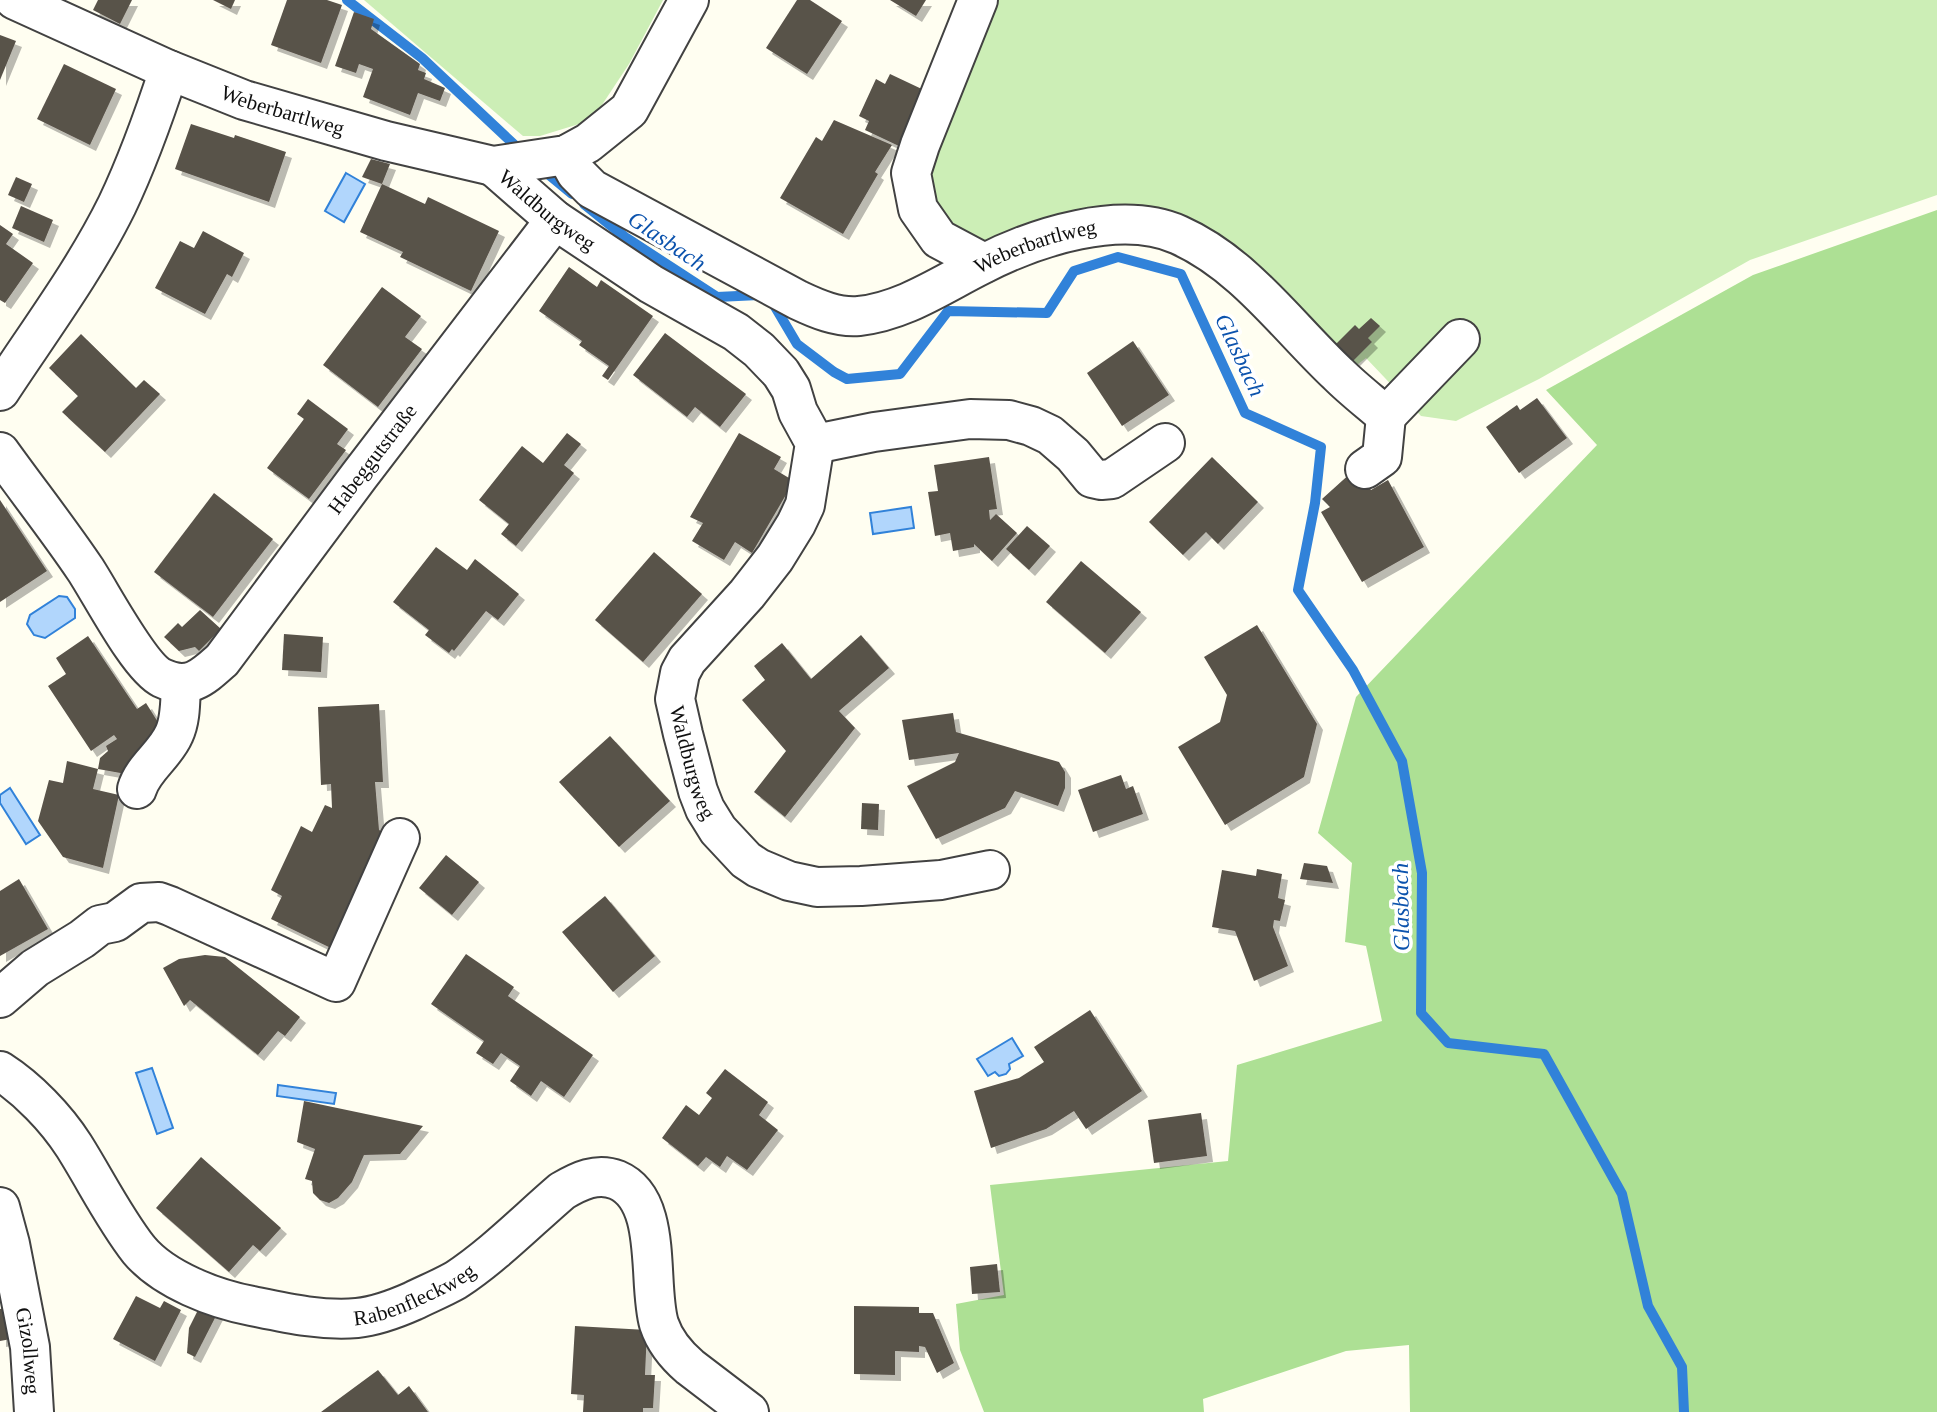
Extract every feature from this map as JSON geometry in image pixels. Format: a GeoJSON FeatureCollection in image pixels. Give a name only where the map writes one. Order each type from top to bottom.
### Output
{"type":"FeatureCollection","features":[{"type":"Feature","properties":{"kind":"street","name":"Weberbartlweg"},"geometry":{"type":"LineString","coordinates":[[15,0],[169,70],[244,100],[386,141],[493,166],[577,149],[576,173],[592,189],[798,300],[842,316],[895,309],[984,263],[1056,234],[1107,226],[1147,225],[1177,234],[1198,245],[1238,274],[1338,374],[1386,416]]}},
{"type":"Feature","properties":{"kind":"street"},"geometry":{"type":"LineString","coordinates":[[577,149],[629,110],[689,0]]}},
{"type":"Feature","properties":{"kind":"street"},"geometry":{"type":"LineString","coordinates":[[978,0],[919,145],[911,173],[918,209],[940,239],[984,263]]}},
{"type":"Feature","properties":{"kind":"street"},"geometry":{"type":"LineString","coordinates":[[0,391],[84,263],[116,206],[151,126],[169,70]]}},
{"type":"Feature","properties":{"kind":"street","name":"Waldburgweg"},"geometry":{"type":"LineString","coordinates":[[493,166],[555,220],[651,284],[736,332],[759,350],[781,373],[815,443],[805,505],[796,524],[775,558],[747,594],[687,660],[680,673],[675,699],[690,762],[705,809],[718,830],[746,860],[758,868],[789,881],[817,887],[942,880],[990,870]]}},
{"type":"Feature","properties":{"kind":"street","name":"Habeggutstraße"},"geometry":{"type":"LineString","coordinates":[[181,685],[197,680],[222,660],[555,220]]}},
{"type":"Feature","properties":{"kind":"street"},"geometry":{"type":"LineString","coordinates":[[1365,469],[1382,457],[1386,416],[1461,339]]}},
{"type":"Feature","properties":{"kind":"street"},"geometry":{"type":"LineString","coordinates":[[815,443],[945,422],[999,419],[1020,423],[1050,435],[1073,455],[1092,478],[1106,480],[1112,479],[1165,443]]}},
{"type":"Feature","properties":{"kind":"street"},"geometry":{"type":"LineString","coordinates":[[0,452],[85,569],[140,658],[159,677],[181,685],[175,733],[140,780],[137,789]]}},
{"type":"Feature","properties":{"kind":"street"},"geometry":{"type":"LineString","coordinates":[[0,998],[35,968],[100,925],[115,922],[141,903],[159,902],[336,982],[400,838]]}},
{"type":"Feature","properties":{"kind":"street","name":"Rabenfleckweg"},"geometry":{"type":"LineString","coordinates":[[0,1071],[29,1094],[58,1125],[73,1144],[119,1222],[141,1252],[161,1270],[192,1287],[236,1303],[301,1316],[355,1318],[400,1307],[464,1274],[562,1191],[595,1177],[621,1182],[636,1196],[646,1217],[655,1302],[666,1341],[680,1359],[750,1412]]}},
{"type":"Feature","properties":{"kind":"street","name":"Gizollweg"},"geometry":{"type":"LineString","coordinates":[[0,1207],[30,1347],[34,1412]]}},
{"type":"Feature","properties":{"kind":"green space"},"geometry":{"type":"Polygon","coordinates":[[[364,0],[663,0],[629,64],[592,120],[540,136],[523,136],[364,0]]]}},
{"type":"Feature","properties":{"kind":"green space"},"geometry":{"type":"Polygon","coordinates":[[[989,0],[1937,0],[1937,195],[1750,260],[1539,379],[1456,421],[1421,416],[1366,358],[1349,371],[1184,231],[980,254],[940,231],[919,158],[989,0]]]}},
{"type":"Feature","properties":{"kind":"green space"},"geometry":{"type":"Polygon","coordinates":[[[1937,210],[1937,1412],[1410,1412],[1409,1345],[1346,1351],[1203,1399],[1204,1412],[984,1412],[960,1350],[956,1304],[1004,1295],[990,1185],[1228,1161],[1237,1065],[1382,1021],[1366,946],[1345,942],[1352,863],[1318,833],[1356,697],[1597,445],[1546,390],[1753,275],[1937,210]]]}},
{"type":"Feature","properties":{"kind":"water"},"geometry":{"type":"Polygon","coordinates":[[[346,173],[365,184],[344,222],[325,211],[346,173]]]}},
{"type":"Feature","properties":{"kind":"water"},"geometry":{"type":"Polygon","coordinates":[[[911,507],[914,528],[873,534],[870,513],[911,507]]]}},
{"type":"Feature","properties":{"kind":"water"},"geometry":{"type":"Polygon","coordinates":[[[59,596],[67,597],[75,609],[75,618],[45,638],[34,635],[27,624],[30,615],[59,596]]]}},
{"type":"Feature","properties":{"kind":"water"},"geometry":{"type":"Polygon","coordinates":[[[10,788],[40,835],[26,844],[0,803],[0,795],[10,788]]]}},
{"type":"Feature","properties":{"kind":"water"},"geometry":{"type":"Polygon","coordinates":[[[1012,1038],[1023,1056],[1009,1064],[1010,1069],[1006,1074],[999,1076],[995,1072],[988,1076],[977,1059],[1012,1038]]]}},
{"type":"Feature","properties":{"kind":"water"},"geometry":{"type":"Polygon","coordinates":[[[152,1068],[173,1128],[157,1134],[136,1073],[152,1068]]]}},
{"type":"Feature","properties":{"kind":"water"},"geometry":{"type":"Polygon","coordinates":[[[278,1085],[336,1093],[334,1104],[277,1096],[278,1085]]]}},
{"type":"Feature","properties":{"kind":"building"},"geometry":{"type":"Polygon","coordinates":[[[98,0],[132,0],[120,24],[93,10],[98,0]]]}},
{"type":"Feature","properties":{"kind":"building"},"geometry":{"type":"Polygon","coordinates":[[[213,0],[235,0],[231,9],[213,0]]]}},
{"type":"Feature","properties":{"kind":"building"},"geometry":{"type":"Polygon","coordinates":[[[287,0],[327,0],[342,5],[321,63],[271,45],[287,0]]]}},
{"type":"Feature","properties":{"kind":"building"},"geometry":{"type":"Polygon","coordinates":[[[797,0],[810,0],[842,21],[807,74],[766,48],[797,0]]]}},
{"type":"Feature","properties":{"kind":"building"},"geometry":{"type":"Polygon","coordinates":[[[890,0],[926,0],[916,16],[890,0]]]}},
{"type":"Feature","properties":{"kind":"building"},"geometry":{"type":"Polygon","coordinates":[[[354,12],[374,19],[371,29],[420,64],[418,70],[426,73],[424,79],[445,88],[440,101],[418,93],[410,115],[363,97],[373,69],[359,64],[356,73],[335,66],[354,12]]]}},
{"type":"Feature","properties":{"kind":"building"},"geometry":{"type":"Polygon","coordinates":[[[0,35],[16,41],[0,80],[0,35]]]}},
{"type":"Feature","properties":{"kind":"building"},"geometry":{"type":"Polygon","coordinates":[[[64,64],[116,89],[90,145],[37,119],[64,64]]]}},
{"type":"Feature","properties":{"kind":"building"},"geometry":{"type":"Polygon","coordinates":[[[890,74],[926,91],[901,147],[865,130],[869,121],[859,116],[876,79],[885,84],[890,74]]]}},
{"type":"Feature","properties":{"kind":"building"},"geometry":{"type":"Polygon","coordinates":[[[834,120],[892,145],[843,234],[780,198],[816,137],[822,141],[834,120]]]}},
{"type":"Feature","properties":{"kind":"building"},"geometry":{"type":"Polygon","coordinates":[[[191,124],[286,152],[269,202],[175,169],[191,124]]]}},
{"type":"Feature","properties":{"kind":"building"},"geometry":{"type":"Polygon","coordinates":[[[371,159],[390,164],[382,184],[362,177],[371,159]]]}},
{"type":"Feature","properties":{"kind":"building"},"geometry":{"type":"Polygon","coordinates":[[[16,177],[32,184],[24,202],[8,195],[16,177]]]}},
{"type":"Feature","properties":{"kind":"building"},"geometry":{"type":"Polygon","coordinates":[[[382,184],[425,204],[428,197],[499,231],[471,291],[400,257],[403,252],[360,232],[382,184]]]}},
{"type":"Feature","properties":{"kind":"building"},"geometry":{"type":"Polygon","coordinates":[[[21,206],[53,220],[44,242],[12,228],[21,206]]]}},
{"type":"Feature","properties":{"kind":"building"},"geometry":{"type":"Polygon","coordinates":[[[0,225],[13,234],[6,244],[33,263],[5,303],[0,300],[0,225]]]}},
{"type":"Feature","properties":{"kind":"building"},"geometry":{"type":"Polygon","coordinates":[[[203,231],[244,253],[232,277],[227,274],[205,314],[155,288],[180,241],[194,248],[203,231]]]}},
{"type":"Feature","properties":{"kind":"building"},"geometry":{"type":"Polygon","coordinates":[[[569,267],[597,287],[601,280],[653,316],[608,380],[602,376],[609,366],[579,345],[582,341],[539,311],[569,267]]]}},
{"type":"Feature","properties":{"kind":"building"},"geometry":{"type":"Polygon","coordinates":[[[382,287],[421,316],[405,337],[422,349],[378,407],[323,365],[382,287]]]}},
{"type":"Feature","properties":{"kind":"building"},"geometry":{"type":"Polygon","coordinates":[[[1371,318],[1380,326],[1368,338],[1372,342],[1349,365],[1332,348],[1355,325],[1359,329],[1371,318]]]}},
{"type":"Feature","properties":{"kind":"building"},"geometry":{"type":"Polygon","coordinates":[[[665,333],[746,394],[720,427],[695,407],[687,417],[633,375],[665,333]]]}},
{"type":"Feature","properties":{"kind":"building"},"geometry":{"type":"Polygon","coordinates":[[[81,334],[136,388],[144,380],[160,394],[105,452],[62,412],[78,396],[49,368],[81,334]]]}},
{"type":"Feature","properties":{"kind":"building"},"geometry":{"type":"Polygon","coordinates":[[[1133,341],[1169,395],[1122,426],[1087,373],[1133,341]]]}},
{"type":"Feature","properties":{"kind":"building"},"geometry":{"type":"Polygon","coordinates":[[[1537,398],[1567,438],[1519,473],[1486,427],[1517,405],[1520,410],[1537,398]]]}},
{"type":"Feature","properties":{"kind":"building"},"geometry":{"type":"Polygon","coordinates":[[[308,399],[348,429],[337,444],[346,450],[309,499],[267,468],[304,419],[297,414],[308,399]]]}},
{"type":"Feature","properties":{"kind":"building"},"geometry":{"type":"Polygon","coordinates":[[[567,433],[581,444],[564,465],[574,473],[516,546],[501,534],[509,524],[479,500],[522,446],[543,463],[567,433]]]}},
{"type":"Feature","properties":{"kind":"building"},"geometry":{"type":"Polygon","coordinates":[[[739,433],[781,457],[774,469],[794,481],[752,553],[735,542],[724,560],[692,541],[703,523],[690,517],[739,433]]]}},
{"type":"Feature","properties":{"kind":"building"},"geometry":{"type":"Polygon","coordinates":[[[989,457],[997,509],[989,510],[990,520],[996,514],[1017,533],[992,561],[974,544],[974,547],[953,551],[950,533],[935,536],[928,492],[938,491],[934,465],[989,457]]]}},
{"type":"Feature","properties":{"kind":"building"},"geometry":{"type":"Polygon","coordinates":[[[1212,457],[1258,502],[1218,544],[1206,532],[1183,555],[1149,522],[1212,457]]]}},
{"type":"Feature","properties":{"kind":"building"},"geometry":{"type":"Polygon","coordinates":[[[1353,471],[1371,490],[1388,480],[1424,547],[1362,582],[1321,512],[1330,507],[1322,499],[1353,471]]]}},
{"type":"Feature","properties":{"kind":"building"},"geometry":{"type":"Polygon","coordinates":[[[214,493],[273,539],[213,617],[154,572],[214,493]]]}},
{"type":"Feature","properties":{"kind":"building"},"geometry":{"type":"Polygon","coordinates":[[[0,500],[47,571],[0,602],[0,500]]]}},
{"type":"Feature","properties":{"kind":"building"},"geometry":{"type":"Polygon","coordinates":[[[1027,526],[1050,546],[1029,570],[1006,549],[1027,526]]]}},
{"type":"Feature","properties":{"kind":"building"},"geometry":{"type":"Polygon","coordinates":[[[436,547],[467,570],[475,559],[519,594],[498,620],[486,611],[454,651],[452,649],[449,653],[425,635],[429,630],[393,602],[436,547]]]}},
{"type":"Feature","properties":{"kind":"building"},"geometry":{"type":"Polygon","coordinates":[[[654,552],[702,594],[643,662],[595,620],[654,552]]]}},
{"type":"Feature","properties":{"kind":"building"},"geometry":{"type":"Polygon","coordinates":[[[1081,561],[1141,612],[1105,653],[1046,602],[1081,561]]]}},
{"type":"Feature","properties":{"kind":"building"},"geometry":{"type":"Polygon","coordinates":[[[200,610],[221,629],[199,651],[195,647],[179,651],[164,637],[178,623],[182,627],[200,610]]]}},
{"type":"Feature","properties":{"kind":"building"},"geometry":{"type":"Polygon","coordinates":[[[1257,625],[1317,724],[1304,777],[1225,825],[1178,747],[1220,722],[1227,695],[1204,657],[1257,625]]]}},
{"type":"Feature","properties":{"kind":"building"},"geometry":{"type":"Polygon","coordinates":[[[284,634],[323,637],[321,672],[282,670],[284,634]]]}},
{"type":"Feature","properties":{"kind":"building"},"geometry":{"type":"Polygon","coordinates":[[[861,635],[889,668],[839,711],[855,728],[785,817],[754,792],[786,751],[742,700],[765,680],[754,666],[782,643],[811,679],[861,635]]]}},
{"type":"Feature","properties":{"kind":"building"},"geometry":{"type":"Polygon","coordinates":[[[88,636],[137,709],[146,703],[166,735],[126,774],[98,769],[100,758],[108,751],[106,746],[117,739],[114,735],[91,751],[48,686],[66,674],[56,658],[88,636]]]}},
{"type":"Feature","properties":{"kind":"building"},"geometry":{"type":"Polygon","coordinates":[[[379,704],[383,782],[375,782],[379,830],[390,835],[337,951],[271,919],[282,896],[271,890],[301,826],[312,832],[325,805],[332,808],[331,784],[321,785],[318,707],[379,704]]]}},
{"type":"Feature","properties":{"kind":"building"},"geometry":{"type":"Polygon","coordinates":[[[953,713],[956,732],[1059,762],[1065,772],[1065,788],[1058,806],[1015,791],[1005,808],[936,839],[907,786],[955,762],[959,753],[909,760],[902,720],[953,713]]]}},
{"type":"Feature","properties":{"kind":"building"},"geometry":{"type":"Polygon","coordinates":[[[610,736],[670,801],[619,847],[559,782],[610,736]]]}},
{"type":"Feature","properties":{"kind":"building"},"geometry":{"type":"Polygon","coordinates":[[[67,761],[98,769],[93,789],[119,795],[103,868],[63,857],[38,821],[49,780],[63,783],[67,761]]]}},
{"type":"Feature","properties":{"kind":"building"},"geometry":{"type":"Polygon","coordinates":[[[1121,775],[1126,789],[1133,786],[1143,814],[1093,832],[1078,790],[1121,775]]]}},
{"type":"Feature","properties":{"kind":"building"},"geometry":{"type":"Polygon","coordinates":[[[862,803],[879,804],[878,830],[861,829],[862,803]]]}},
{"type":"Feature","properties":{"kind":"building"},"geometry":{"type":"Polygon","coordinates":[[[446,855],[479,882],[452,915],[419,888],[446,855]]]}},
{"type":"Feature","properties":{"kind":"building"},"geometry":{"type":"Polygon","coordinates":[[[1304,863],[1327,866],[1333,883],[1300,879],[1304,863]]]}},
{"type":"Feature","properties":{"kind":"building"},"geometry":{"type":"Polygon","coordinates":[[[1257,869],[1282,874],[1278,898],[1285,900],[1280,921],[1274,920],[1273,927],[1288,966],[1254,981],[1235,931],[1212,927],[1222,870],[1256,876],[1257,869]]]}},
{"type":"Feature","properties":{"kind":"building"},"geometry":{"type":"Polygon","coordinates":[[[19,879],[48,929],[0,956],[0,891],[19,879]]]}},
{"type":"Feature","properties":{"kind":"building"},"geometry":{"type":"Polygon","coordinates":[[[605,896],[655,956],[613,992],[562,932],[605,896]]]}},
{"type":"Feature","properties":{"kind":"building"},"geometry":{"type":"Polygon","coordinates":[[[466,954],[514,987],[508,996],[593,1055],[564,1097],[541,1081],[531,1096],[510,1081],[520,1066],[501,1053],[493,1064],[476,1053],[484,1041],[431,1004],[466,954]]]}},
{"type":"Feature","properties":{"kind":"building"},"geometry":{"type":"Polygon","coordinates":[[[205,955],[225,957],[300,1017],[285,1036],[278,1031],[258,1055],[190,1000],[184,1006],[163,968],[179,959],[205,955]]]}},
{"type":"Feature","properties":{"kind":"building"},"geometry":{"type":"Polygon","coordinates":[[[1090,1010],[1142,1091],[1086,1129],[1074,1111],[1046,1129],[991,1148],[974,1091],[1019,1078],[1044,1062],[1034,1047],[1090,1010]]]}},
{"type":"Feature","properties":{"kind":"building"},"geometry":{"type":"Polygon","coordinates":[[[725,1069],[768,1102],[759,1115],[778,1130],[747,1170],[727,1156],[720,1167],[706,1157],[698,1166],[662,1138],[686,1105],[699,1115],[712,1098],[706,1093],[725,1069]]]}},
{"type":"Feature","properties":{"kind":"building"},"geometry":{"type":"Polygon","coordinates":[[[304,1101],[423,1126],[400,1154],[364,1155],[352,1182],[338,1198],[329,1203],[320,1200],[313,1193],[312,1181],[305,1179],[315,1149],[297,1142],[304,1101]]]}},
{"type":"Feature","properties":{"kind":"building"},"geometry":{"type":"Polygon","coordinates":[[[1201,1113],[1207,1156],[1154,1163],[1148,1120],[1201,1113]]]}},
{"type":"Feature","properties":{"kind":"building"},"geometry":{"type":"Polygon","coordinates":[[[201,1157],[281,1228],[260,1251],[253,1245],[229,1272],[156,1208],[201,1157]]]}},
{"type":"Feature","properties":{"kind":"building"},"geometry":{"type":"Polygon","coordinates":[[[997,1264],[1000,1292],[972,1294],[970,1267],[997,1264]]]}},
{"type":"Feature","properties":{"kind":"building"},"geometry":{"type":"Polygon","coordinates":[[[136,1296],[160,1308],[164,1301],[181,1310],[155,1361],[113,1339],[136,1296]]]}},
{"type":"Feature","properties":{"kind":"building"},"geometry":{"type":"Polygon","coordinates":[[[200,1306],[217,1314],[195,1357],[187,1353],[189,1328],[200,1306]]]}},
{"type":"Feature","properties":{"kind":"building"},"geometry":{"type":"Polygon","coordinates":[[[854,1306],[919,1307],[919,1313],[933,1313],[954,1363],[937,1373],[925,1347],[919,1346],[919,1352],[895,1351],[895,1375],[854,1374],[854,1306]]]}},
{"type":"Feature","properties":{"kind":"building"},"geometry":{"type":"Polygon","coordinates":[[[5,1308],[11,1339],[0,1341],[0,1309],[5,1308]]]}},
{"type":"Feature","properties":{"kind":"building"},"geometry":{"type":"Polygon","coordinates":[[[575,1326],[647,1330],[645,1375],[655,1375],[653,1408],[643,1408],[643,1412],[583,1412],[584,1395],[571,1394],[575,1326]]]}},
{"type":"Feature","properties":{"kind":"building"},"geometry":{"type":"Polygon","coordinates":[[[378,1370],[398,1395],[409,1386],[428,1412],[321,1412],[378,1370]]]}},
{"type":"Feature","properties":{"kind":"waterway","name":"Glasbach"},"geometry":{"type":"LineString","coordinates":[[347,0],[422,58],[521,151]]}},
{"type":"Feature","properties":{"kind":"waterway","name":"Glasbach"},"geometry":{"type":"LineString","coordinates":[[543,170],[572,194]]}},
{"type":"Feature","properties":{"kind":"waterway","name":"Glasbach"},"geometry":{"type":"LineString","coordinates":[[584,204],[625,237],[717,297],[759,295]]}},
{"type":"Feature","properties":{"kind":"waterway","name":"Glasbach"},"geometry":{"type":"LineString","coordinates":[[771,300],[797,344],[847,379],[900,374],[948,311],[1047,313],[1074,271],[1118,257],[1181,274],[1245,413],[1321,447],[1315,503],[1298,590],[1353,670],[1402,761],[1422,873],[1421,1013],[1448,1043],[1544,1054],[1622,1194],[1648,1306],[1682,1367],[1684,1412]]}}]}
